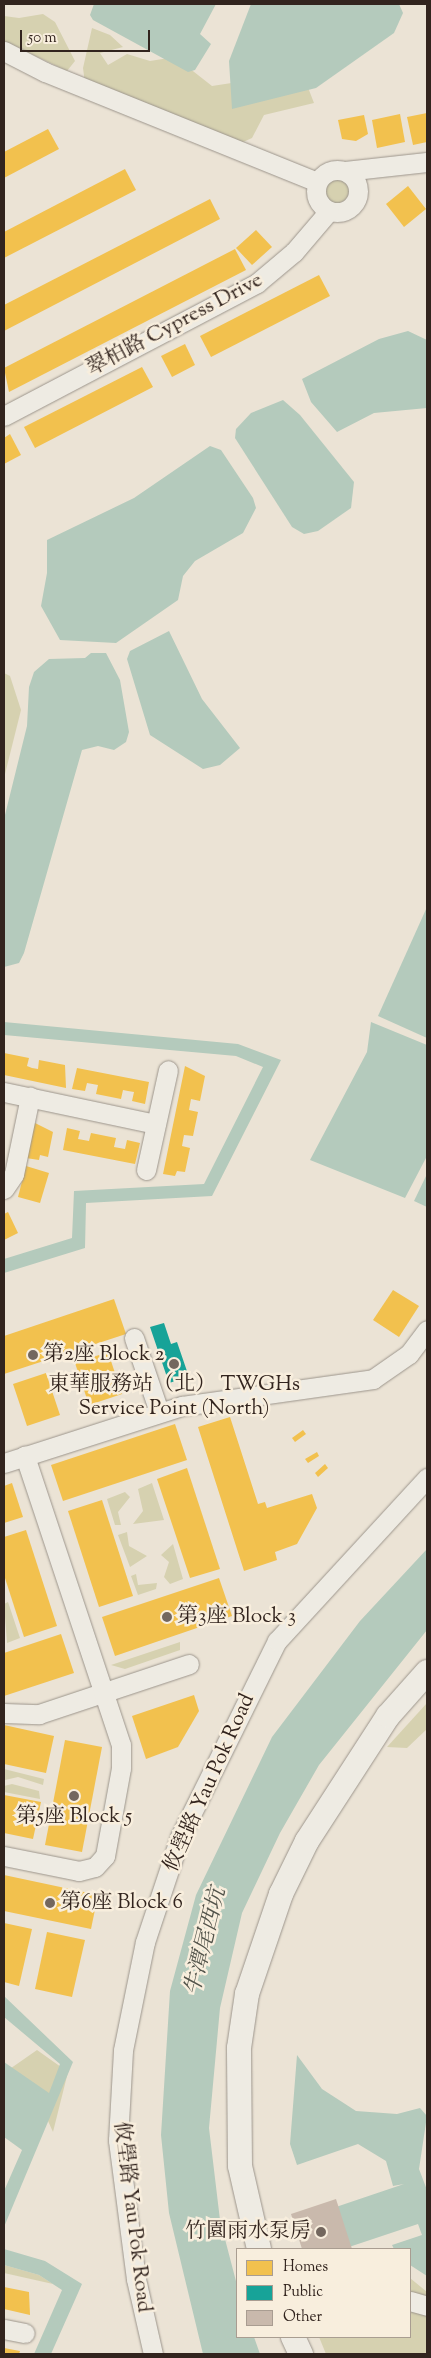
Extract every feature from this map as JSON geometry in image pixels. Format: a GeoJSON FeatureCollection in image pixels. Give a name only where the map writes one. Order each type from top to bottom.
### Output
{"type":"FeatureCollection","features":[{"type":"Feature","properties":{"kind":"street"},"geometry":{"type":"LineString","coordinates":[[4,51],[45,72],[317,182]]}},
{"type":"Feature","properties":{"kind":"street"},"geometry":{"type":"LineString","coordinates":[[317,182],[329,171],[395,168],[427,162]]}},
{"type":"Feature","properties":{"kind":"street"},"geometry":{"type":"LineString","coordinates":[[317,182],[318,202],[329,211],[350,209],[359,190],[395,168]]}},
{"type":"Feature","properties":{"kind":"street"},"geometry":{"type":"LineString","coordinates":[[345,171],[359,190]]}},
{"type":"Feature","properties":{"kind":"street","name":"翠柏路 Cypress Drive"},"geometry":{"type":"LineString","coordinates":[[4,416],[257,284],[294,252],[329,211]]}},
{"type":"Feature","properties":{"kind":"street"},"geometry":{"type":"LineString","coordinates":[[146,1170],[168,1070]]}},
{"type":"Feature","properties":{"kind":"street"},"geometry":{"type":"LineString","coordinates":[[4,1092],[156,1124]]}},
{"type":"Feature","properties":{"kind":"street"},"geometry":{"type":"LineString","coordinates":[[4,1189],[14,1174],[30,1097]]}},
{"type":"Feature","properties":{"kind":"street"},"geometry":{"type":"LineString","coordinates":[[4,1462],[159,1412],[373,1379],[409,1354],[427,1330]]}},
{"type":"Feature","properties":{"kind":"street"},"geometry":{"type":"LineString","coordinates":[[134,1338],[159,1412]]}},
{"type":"Feature","properties":{"kind":"street"},"geometry":{"type":"LineString","coordinates":[[4,1856],[79,1871],[95,1868],[105,1856],[121,1757],[103,1692],[25,1456]]}},
{"type":"Feature","properties":{"kind":"street","name":"攸壆路 Yau Pok Road"},"geometry":{"type":"LineString","coordinates":[[153,2354],[136,2279],[118,2140],[123,2050],[145,1942],[180,1837],[277,1641],[427,1478]]}},
{"type":"Feature","properties":{"kind":"street"},"geometry":{"type":"LineString","coordinates":[[4,1713],[39,1714],[190,1664]]}},
{"type":"Feature","properties":{"kind":"street"},"geometry":{"type":"LineString","coordinates":[[259,2248],[240,2166],[239,2048],[247,1994],[281,1894],[307,1841],[388,1716],[427,1672]]}},
{"type":"Feature","properties":{"kind":"street"},"geometry":{"type":"LineString","coordinates":[[411,2301],[427,2306]]}},
{"type":"Feature","properties":{"kind":"street"},"geometry":{"type":"LineString","coordinates":[[4,2329],[25,2333]]}},
{"type":"Feature","properties":{"kind":"street"},"geometry":{"type":"LineString","coordinates":[[293,2338],[301,2354]]}},
{"type":"Feature","properties":{"kind":"shaded area"},"geometry":{"type":"Polygon","coordinates":[[[43,14],[55,22],[75,61],[67,71],[4,41],[4,16],[19,18],[43,14]]]}},
{"type":"Feature","properties":{"kind":"shaded area"},"geometry":{"type":"Polygon","coordinates":[[[92,28],[110,35],[123,47],[100,53],[108,65],[127,54],[150,61],[175,57],[212,86],[302,72],[314,103],[264,115],[252,138],[230,148],[86,91],[83,68],[92,28]]]}},
{"type":"Feature","properties":{"kind":"shaded area"},"geometry":{"type":"Polygon","coordinates":[[[337,179],[345,183],[349,191],[345,199],[337,203],[329,199],[325,191],[329,183],[337,179]]]}},
{"type":"Feature","properties":{"kind":"shaded area"},"geometry":{"type":"Polygon","coordinates":[[[4,673],[10,676],[21,710],[4,778],[4,673]]]}},
{"type":"Feature","properties":{"kind":"shaded area"},"geometry":{"type":"Polygon","coordinates":[[[152,1483],[164,1520],[133,1524],[143,1511],[138,1489],[152,1483]]]}},
{"type":"Feature","properties":{"kind":"shaded area"},"geometry":{"type":"Polygon","coordinates":[[[125,1492],[130,1497],[118,1512],[121,1525],[115,1525],[107,1499],[125,1492]]]}},
{"type":"Feature","properties":{"kind":"shaded area"},"geometry":{"type":"Polygon","coordinates":[[[127,1532],[129,1546],[147,1556],[130,1567],[118,1535],[127,1532]]]}},
{"type":"Feature","properties":{"kind":"shaded area"},"geometry":{"type":"Polygon","coordinates":[[[173,1544],[183,1579],[170,1584],[164,1577],[169,1562],[161,1555],[173,1544]]]}},
{"type":"Feature","properties":{"kind":"shaded area"},"geometry":{"type":"Polygon","coordinates":[[[136,1574],[138,1585],[157,1583],[156,1589],[138,1595],[131,1576],[136,1574]]]}},
{"type":"Feature","properties":{"kind":"shaded area"},"geometry":{"type":"Polygon","coordinates":[[[8,1602],[20,1638],[7,1643],[4,1604],[8,1602]]]}},
{"type":"Feature","properties":{"kind":"shaded area"},"geometry":{"type":"Polygon","coordinates":[[[180,1642],[180,1650],[125,1669],[111,1665],[180,1642]]]}},
{"type":"Feature","properties":{"kind":"shaded area"},"geometry":{"type":"Polygon","coordinates":[[[427,1703],[427,1729],[407,1748],[387,1747],[427,1703]]]}},
{"type":"Feature","properties":{"kind":"shaded area"},"geometry":{"type":"Polygon","coordinates":[[[4,1769],[44,1779],[43,1785],[18,1777],[5,1780],[4,1769]]]}},
{"type":"Feature","properties":{"kind":"shaded area"},"geometry":{"type":"Polygon","coordinates":[[[12,1784],[39,1791],[40,1799],[4,1792],[4,1786],[12,1784]]]}},
{"type":"Feature","properties":{"kind":"shaded area"},"geometry":{"type":"Polygon","coordinates":[[[37,2050],[68,2072],[53,2132],[39,2101],[4,2073],[37,2050]]]}},
{"type":"Feature","properties":{"kind":"shaded area"},"geometry":{"type":"Polygon","coordinates":[[[4,2265],[39,2275],[53,2284],[4,2273],[4,2265]]]}},
{"type":"Feature","properties":{"kind":"shaded area"},"geometry":{"type":"Polygon","coordinates":[[[411,2279],[427,2292],[427,2354],[326,2354],[319,2338],[411,2338],[411,2279]]]}},
{"type":"Feature","properties":{"kind":"water"},"geometry":{"type":"Polygon","coordinates":[[[94,4],[216,4],[200,34],[211,44],[195,70],[188,72],[93,20],[90,15],[94,4]]]}},
{"type":"Feature","properties":{"kind":"water"},"geometry":{"type":"Polygon","coordinates":[[[251,4],[399,4],[403,13],[394,33],[316,88],[232,109],[229,61],[251,4]]]}},
{"type":"Feature","properties":{"kind":"water"},"geometry":{"type":"Polygon","coordinates":[[[408,331],[427,340],[427,408],[374,413],[337,432],[311,402],[302,379],[379,339],[408,331]]]}},
{"type":"Feature","properties":{"kind":"water"},"geometry":{"type":"Polygon","coordinates":[[[283,400],[300,415],[354,482],[351,508],[318,531],[304,534],[292,527],[235,438],[236,429],[251,413],[283,400]]]}},
{"type":"Feature","properties":{"kind":"water"},"geometry":{"type":"Polygon","coordinates":[[[210,446],[221,450],[253,498],[256,508],[243,533],[195,561],[183,576],[178,600],[116,643],[60,640],[41,606],[47,573],[47,540],[134,498],[210,446]]]}},
{"type":"Feature","properties":{"kind":"water"},"geometry":{"type":"Polygon","coordinates":[[[169,631],[202,699],[240,748],[220,765],[203,769],[150,735],[127,659],[130,651],[169,631]]]}},
{"type":"Feature","properties":{"kind":"water"},"geometry":{"type":"Polygon","coordinates":[[[91,653],[106,653],[120,680],[129,732],[126,742],[114,750],[98,746],[82,750],[24,953],[19,963],[4,967],[4,819],[27,726],[29,687],[34,672],[49,659],[85,658],[91,653]]]}},
{"type":"Feature","properties":{"kind":"water"},"geometry":{"type":"Polygon","coordinates":[[[427,907],[427,1038],[378,1016],[427,907]]]}},
{"type":"Feature","properties":{"kind":"water"},"geometry":{"type":"Polygon","coordinates":[[[4,1022],[238,1044],[281,1060],[212,1196],[86,1203],[85,1248],[4,1273],[4,1259],[72,1238],[74,1191],[204,1184],[263,1067],[236,1056],[4,1035],[4,1022]]]}},
{"type":"Feature","properties":{"kind":"water"},"geometry":{"type":"Polygon","coordinates":[[[371,1022],[427,1045],[427,1156],[405,1198],[310,1160],[367,1052],[371,1022]]]}},
{"type":"Feature","properties":{"kind":"water"},"geometry":{"type":"Polygon","coordinates":[[[427,1174],[427,1207],[414,1201],[427,1174]]]}},
{"type":"Feature","properties":{"kind":"water","name":"牛潭尾西坑"},"geometry":{"type":"Polygon","coordinates":[[[427,1549],[427,1630],[319,1765],[280,1833],[242,1913],[220,2008],[209,2128],[220,2220],[236,2281],[236,2338],[254,2338],[260,2354],[203,2354],[169,2213],[161,2135],[170,1991],[196,1895],[272,1737],[360,1621],[427,1549]]]}},
{"type":"Feature","properties":{"kind":"water"},"geometry":{"type":"Polygon","coordinates":[[[4,1996],[73,2062],[4,2227],[4,2191],[22,2150],[4,2137],[4,2062],[49,2093],[60,2064],[4,2017],[4,1996]]]}},
{"type":"Feature","properties":{"kind":"water"},"geometry":{"type":"Polygon","coordinates":[[[297,2055],[322,2089],[356,2111],[397,2114],[420,2108],[427,2116],[419,2169],[427,2190],[427,2276],[411,2266],[411,2248],[394,2248],[392,2245],[422,2235],[418,2224],[346,2248],[333,2208],[404,2184],[393,2186],[386,2161],[358,2144],[297,2165],[290,2144],[297,2055]]]}},
{"type":"Feature","properties":{"kind":"water"},"geometry":{"type":"Polygon","coordinates":[[[4,2249],[45,2261],[82,2284],[51,2354],[34,2354],[62,2290],[39,2275],[4,2265],[4,2249]]]}},
{"type":"Feature","properties":{"kind":"building: Homes"},"geometry":{"type":"Polygon","coordinates":[[[427,113],[427,142],[413,145],[407,117],[427,113]]]}},
{"type":"Feature","properties":{"kind":"building: Homes"},"geometry":{"type":"Polygon","coordinates":[[[400,114],[405,142],[377,148],[372,120],[400,114]]]}},
{"type":"Feature","properties":{"kind":"building: Homes"},"geometry":{"type":"Polygon","coordinates":[[[364,115],[368,134],[356,141],[342,139],[338,120],[364,115]]]}},
{"type":"Feature","properties":{"kind":"building: Homes"},"geometry":{"type":"Polygon","coordinates":[[[48,129],[59,149],[4,178],[4,152],[48,129]]]}},
{"type":"Feature","properties":{"kind":"building: Homes"},"geometry":{"type":"Polygon","coordinates":[[[125,169],[136,190],[4,258],[4,232],[125,169]]]}},
{"type":"Feature","properties":{"kind":"building: Homes"},"geometry":{"type":"Polygon","coordinates":[[[408,186],[426,209],[404,227],[386,204],[408,186]]]}},
{"type":"Feature","properties":{"kind":"building: Homes"},"geometry":{"type":"Polygon","coordinates":[[[210,199],[220,219],[4,331],[4,305],[210,199]]]}},
{"type":"Feature","properties":{"kind":"building: Homes"},"geometry":{"type":"Polygon","coordinates":[[[256,230],[272,247],[252,265],[236,248],[256,230]]]}},
{"type":"Feature","properties":{"kind":"building: Homes"},"geometry":{"type":"Polygon","coordinates":[[[235,249],[246,270],[9,392],[4,368],[235,249]]]}},
{"type":"Feature","properties":{"kind":"building: Homes"},"geometry":{"type":"Polygon","coordinates":[[[319,275],[330,296],[211,357],[200,336],[319,275]]]}},
{"type":"Feature","properties":{"kind":"building: Homes"},"geometry":{"type":"Polygon","coordinates":[[[185,344],[195,365],[172,377],[161,356],[185,344]]]}},
{"type":"Feature","properties":{"kind":"building: Homes"},"geometry":{"type":"Polygon","coordinates":[[[142,367],[153,387],[35,448],[24,427],[142,367]]]}},
{"type":"Feature","properties":{"kind":"building: Homes"},"geometry":{"type":"Polygon","coordinates":[[[10,434],[21,455],[4,464],[4,438],[10,434]]]}},
{"type":"Feature","properties":{"kind":"building: Homes"},"geometry":{"type":"Polygon","coordinates":[[[4,1053],[29,1058],[27,1066],[32,1068],[38,1069],[39,1060],[65,1065],[66,1088],[4,1075],[4,1053]]]}},
{"type":"Feature","properties":{"kind":"building: Homes"},"geometry":{"type":"Polygon","coordinates":[[[185,1066],[205,1076],[200,1101],[191,1099],[189,1110],[198,1112],[193,1136],[184,1135],[182,1146],[190,1148],[185,1172],[177,1171],[175,1176],[163,1174],[185,1066]]]}},
{"type":"Feature","properties":{"kind":"building: Homes"},"geometry":{"type":"Polygon","coordinates":[[[77,1068],[149,1082],[145,1104],[132,1101],[134,1092],[123,1090],[121,1099],[96,1094],[98,1085],[87,1083],[85,1091],[72,1089],[77,1068]]]}},
{"type":"Feature","properties":{"kind":"building: Homes"},"geometry":{"type":"Polygon","coordinates":[[[33,1122],[53,1132],[48,1157],[40,1155],[39,1160],[26,1158],[33,1122]]]}},
{"type":"Feature","properties":{"kind":"building: Homes"},"geometry":{"type":"Polygon","coordinates":[[[67,1128],[80,1131],[78,1139],[89,1141],[91,1133],[116,1138],[114,1147],[125,1149],[127,1140],[140,1143],[135,1164],[63,1150],[67,1128]]]}},
{"type":"Feature","properties":{"kind":"building: Homes"},"geometry":{"type":"Polygon","coordinates":[[[26,1166],[49,1173],[40,1203],[18,1197],[26,1166]]]}},
{"type":"Feature","properties":{"kind":"building: Homes"},"geometry":{"type":"Polygon","coordinates":[[[8,1212],[18,1233],[4,1240],[4,1214],[8,1212]]]}},
{"type":"Feature","properties":{"kind":"building: Homes"},"geometry":{"type":"Polygon","coordinates":[[[393,1290],[419,1306],[399,1337],[373,1320],[393,1290]]]}},
{"type":"Feature","properties":{"kind":"building: Homes","name":"第2座 Block 2"},"geometry":{"type":"Polygon","coordinates":[[[114,1299],[126,1334],[4,1374],[4,1336],[114,1299]]]}},
{"type":"Feature","properties":{"kind":"building: Homes","name":"第2座 Block 2"},"geometry":{"type":"Polygon","coordinates":[[[108,1352],[122,1394],[89,1405],[75,1363],[108,1352]]]}},
{"type":"Feature","properties":{"kind":"building: Homes","name":"第2座 Block 2"},"geometry":{"type":"Polygon","coordinates":[[[46,1373],[60,1415],[27,1426],[13,1384],[46,1373]]]}},
{"type":"Feature","properties":{"kind":"building: Homes"},"geometry":{"type":"Polygon","coordinates":[[[230,1417],[258,1504],[265,1502],[267,1508],[312,1494],[317,1508],[297,1544],[275,1552],[277,1560],[244,1571],[198,1427],[230,1417]]]}},
{"type":"Feature","properties":{"kind":"building: Homes"},"geometry":{"type":"Polygon","coordinates":[[[175,1424],[187,1460],[63,1501],[51,1465],[175,1424]]]}},
{"type":"Feature","properties":{"kind":"building: Homes"},"geometry":{"type":"Polygon","coordinates":[[[303,1430],[306,1434],[295,1442],[292,1438],[303,1430]]]}},
{"type":"Feature","properties":{"kind":"building: Homes"},"geometry":{"type":"Polygon","coordinates":[[[317,1452],[319,1456],[308,1463],[305,1459],[317,1452]]]}},
{"type":"Feature","properties":{"kind":"building: Homes"},"geometry":{"type":"Polygon","coordinates":[[[325,1464],[328,1468],[318,1477],[315,1473],[325,1464]]]}},
{"type":"Feature","properties":{"kind":"building: Homes","name":"第3座 Block 3"},"geometry":{"type":"Polygon","coordinates":[[[187,1468],[220,1569],[190,1578],[157,1479],[187,1468]]]}},
{"type":"Feature","properties":{"kind":"building: Homes"},"geometry":{"type":"Polygon","coordinates":[[[12,1483],[23,1517],[4,1523],[4,1486],[12,1483]]]}},
{"type":"Feature","properties":{"kind":"building: Homes","name":"第3座 Block 3"},"geometry":{"type":"Polygon","coordinates":[[[102,1500],[133,1596],[99,1607],[68,1511],[102,1500]]]}},
{"type":"Feature","properties":{"kind":"building: Homes"},"geometry":{"type":"Polygon","coordinates":[[[26,1530],[57,1626],[24,1637],[4,1575],[4,1537],[26,1530]]]}},
{"type":"Feature","properties":{"kind":"building: Homes","name":"第3座 Block 3"},"geometry":{"type":"Polygon","coordinates":[[[219,1578],[232,1616],[115,1656],[102,1617],[219,1578]]]}},
{"type":"Feature","properties":{"kind":"building: Homes"},"geometry":{"type":"Polygon","coordinates":[[[61,1634],[74,1673],[4,1696],[4,1653],[61,1634]]]}},
{"type":"Feature","properties":{"kind":"building: Homes"},"geometry":{"type":"Polygon","coordinates":[[[194,1695],[199,1711],[178,1747],[146,1759],[132,1716],[194,1695]]]}},
{"type":"Feature","properties":{"kind":"building: Homes","name":"第5座 Block 5"},"geometry":{"type":"Polygon","coordinates":[[[4,1725],[54,1736],[46,1773],[4,1764],[4,1725]]]}},
{"type":"Feature","properties":{"kind":"building: Homes","name":"第5座 Block 5"},"geometry":{"type":"Polygon","coordinates":[[[65,1740],[102,1747],[82,1852],[45,1845],[65,1740]]]}},
{"type":"Feature","properties":{"kind":"building: Homes","name":"第5座 Block 5"},"geometry":{"type":"Polygon","coordinates":[[[4,1795],[41,1802],[33,1839],[4,1833],[4,1795]]]}},
{"type":"Feature","properties":{"kind":"building: Homes","name":"第6座 Block 6"},"geometry":{"type":"Polygon","coordinates":[[[4,1875],[98,1895],[91,1929],[4,1911],[4,1875]]]}},
{"type":"Feature","properties":{"kind":"building: Homes","name":"第6座 Block 6"},"geometry":{"type":"Polygon","coordinates":[[[4,1923],[32,1929],[19,1986],[4,1982],[4,1923]]]}},
{"type":"Feature","properties":{"kind":"building: Homes","name":"第6座 Block 6"},"geometry":{"type":"Polygon","coordinates":[[[47,1932],[85,1940],[72,1997],[35,1989],[47,1932]]]}},
{"type":"Feature","properties":{"kind":"building: Homes"},"geometry":{"type":"Polygon","coordinates":[[[4,2287],[29,2292],[30,2315],[4,2309],[4,2287]]]}},
{"type":"Feature","properties":{"kind":"building: Homes"},"geometry":{"type":"Polygon","coordinates":[[[4,2348],[20,2351],[19,2354],[4,2354],[4,2348]]]}},
{"type":"Feature","properties":{"kind":"building: Public"},"geometry":{"type":"Polygon","coordinates":[[[164,1323],[171,1344],[177,1342],[189,1377],[169,1383],[150,1327],[164,1323]]]}},
{"type":"Feature","properties":{"kind":"building: Other","name":"竹園雨水泵房"},"geometry":{"type":"Polygon","coordinates":[[[336,2199],[352,2248],[302,2248],[291,2214],[336,2199]]]}},
{"type":"Feature","properties":{"kind":"place","name":"第2座 Block 2"},"geometry":{"type":"Point","coordinates":[33,1355]}},
{"type":"Feature","properties":{"kind":"place","name":"東華服務站（北） TWGHs Service Point (North)"},"geometry":{"type":"Point","coordinates":[174,1364]}},
{"type":"Feature","properties":{"kind":"place","name":"第3座 Block 3"},"geometry":{"type":"Point","coordinates":[167,1617]}},
{"type":"Feature","properties":{"kind":"place","name":"第5座 Block 5"},"geometry":{"type":"Point","coordinates":[74,1796]}},
{"type":"Feature","properties":{"kind":"place","name":"第6座 Block 6"},"geometry":{"type":"Point","coordinates":[50,1903]}},
{"type":"Feature","properties":{"kind":"place","name":"竹園雨水泵房"},"geometry":{"type":"Point","coordinates":[321,2232]}}]}
